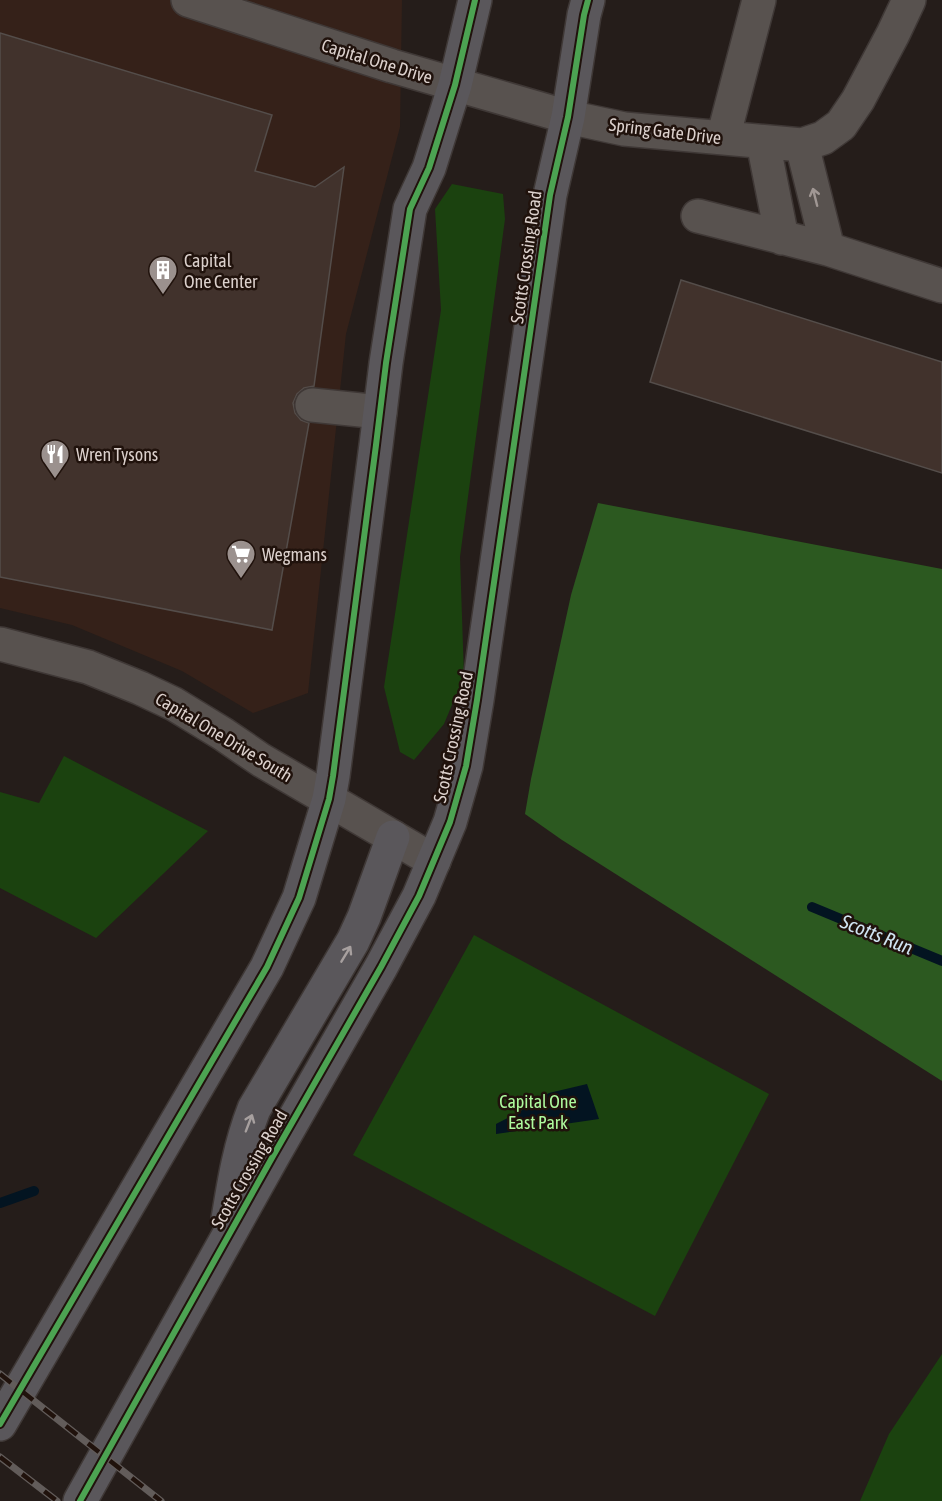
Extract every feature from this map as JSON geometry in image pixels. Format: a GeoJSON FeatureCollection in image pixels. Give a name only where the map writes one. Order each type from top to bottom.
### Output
{"type":"FeatureCollection","features":[{"type":"Feature","properties":{"kind":"main road"},"geometry":{"type":"LineString","coordinates":[[0,1424],[267,966],[299,898],[329,799],[386,363],[410,209],[429,168],[455,85],[475,0]]}},
{"type":"Feature","properties":{"kind":"main road","name":"Scotts Crossing Road"},"geometry":{"type":"LineString","coordinates":[[80,1501],[381,967],[419,896],[450,822],[466,766],[488,634],[550,195],[568,117],[588,0]]}},
{"type":"Feature","properties":{"kind":"main road"},"geometry":{"type":"LineString","coordinates":[[225,1241],[240,1153],[254,1109],[353,942],[393,837]]}},
{"type":"Feature","properties":{"kind":"street"},"geometry":{"type":"LineString","coordinates":[[723,138],[759,0]]}},
{"type":"Feature","properties":{"kind":"street","name":"Spring Gate Drive"},"geometry":{"type":"LineString","coordinates":[[568,117],[624,129],[763,142],[802,145],[823,138],[841,124],[858,100],[909,0]]}},
{"type":"Feature","properties":{"kind":"street","name":"Capital One Drive"},"geometry":{"type":"LineString","coordinates":[[203,2],[392,66],[568,117]]}},
{"type":"Feature","properties":{"kind":"street"},"geometry":{"type":"LineString","coordinates":[[763,142],[782,238]]}},
{"type":"Feature","properties":{"kind":"street"},"geometry":{"type":"LineString","coordinates":[[802,145],[828,249]]}},
{"type":"Feature","properties":{"kind":"street"},"geometry":{"type":"LineString","coordinates":[[698,216],[828,249],[942,286]]}},
{"type":"Feature","properties":{"kind":"street"},"geometry":{"type":"LineString","coordinates":[[312,405],[380,412]]}},
{"type":"Feature","properties":{"kind":"street","name":"Capital One Drive South"},"geometry":{"type":"LineString","coordinates":[[0,644],[88,667],[174,704],[261,760],[434,861]]}},
{"type":"Feature","properties":{"kind":"shaded area","name":"Capital One Center"},"geometry":{"type":"Polygon","coordinates":[[[0,0],[402,0],[400,127],[346,334],[308,693],[253,713],[182,671],[72,625],[0,608],[0,0]]]}},
{"type":"Feature","properties":{"kind":"green space"},"geometry":{"type":"Polygon","coordinates":[[[452,184],[503,194],[505,219],[460,557],[464,676],[444,724],[414,760],[400,752],[384,687],[441,310],[435,209],[452,184]]]}},
{"type":"Feature","properties":{"kind":"green space"},"geometry":{"type":"Polygon","coordinates":[[[598,503],[942,569],[942,1081],[562,840],[525,814],[571,595],[598,503]]]}},
{"type":"Feature","properties":{"kind":"green space"},"geometry":{"type":"Polygon","coordinates":[[[64,756],[208,831],[96,938],[0,888],[0,792],[39,803],[64,756]]]}},
{"type":"Feature","properties":{"kind":"green space","name":"Capital One East Park"},"geometry":{"type":"Polygon","coordinates":[[[474,935],[769,1094],[655,1316],[353,1155],[474,935]]]}},
{"type":"Feature","properties":{"kind":"green space"},"geometry":{"type":"Polygon","coordinates":[[[942,1354],[942,1501],[860,1501],[889,1434],[942,1354]]]}},
{"type":"Feature","properties":{"kind":"water"},"geometry":{"type":"Polygon","coordinates":[[[587,1084],[599,1119],[496,1134],[496,1124],[549,1093],[587,1084]]]}},
{"type":"Feature","properties":{"kind":"building","name":"Capital One Center"},"geometry":{"type":"Polygon","coordinates":[[[0,33],[272,115],[255,171],[315,187],[344,167],[314,386],[304,388],[297,394],[293,403],[295,413],[301,420],[309,423],[272,630],[0,577],[0,33]]]}},
{"type":"Feature","properties":{"kind":"building"},"geometry":{"type":"Polygon","coordinates":[[[681,280],[942,362],[942,473],[650,382],[681,280]]]}},
{"type":"Feature","properties":{"kind":"waterway","name":"Scotts Run"},"geometry":{"type":"LineString","coordinates":[[812,907],[942,961]]}},
{"type":"Feature","properties":{"kind":"waterway","name":"Scotts Run"},"geometry":{"type":"LineString","coordinates":[[0,1203],[34,1191]]}},
{"type":"Feature","properties":{"kind":"railway"},"geometry":{"type":"LineString","coordinates":[[0,1374],[161,1501]]}},
{"type":"Feature","properties":{"kind":"railway"},"geometry":{"type":"LineString","coordinates":[[0,1457],[57,1501]]}},
{"type":"Feature","properties":{"kind":"cycle path"},"geometry":{"type":"LineString","coordinates":[[0,1424],[267,967],[299,898],[329,799],[333,776],[386,363],[410,209],[429,168],[455,85],[475,0]]}},
{"type":"Feature","properties":{"kind":"cycle path"},"geometry":{"type":"LineString","coordinates":[[80,1501],[381,967],[419,896],[450,822],[466,766],[550,195],[568,117],[588,0]]}},
{"type":"Feature","properties":{"kind":"place","name":"Capital One Center"},"geometry":{"type":"Point","coordinates":[163,296]}},
{"type":"Feature","properties":{"kind":"place","name":"Wren Tysons"},"geometry":{"type":"Point","coordinates":[55,480]}},
{"type":"Feature","properties":{"kind":"place","name":"Wegmans"},"geometry":{"type":"Point","coordinates":[241,580]}}]}
